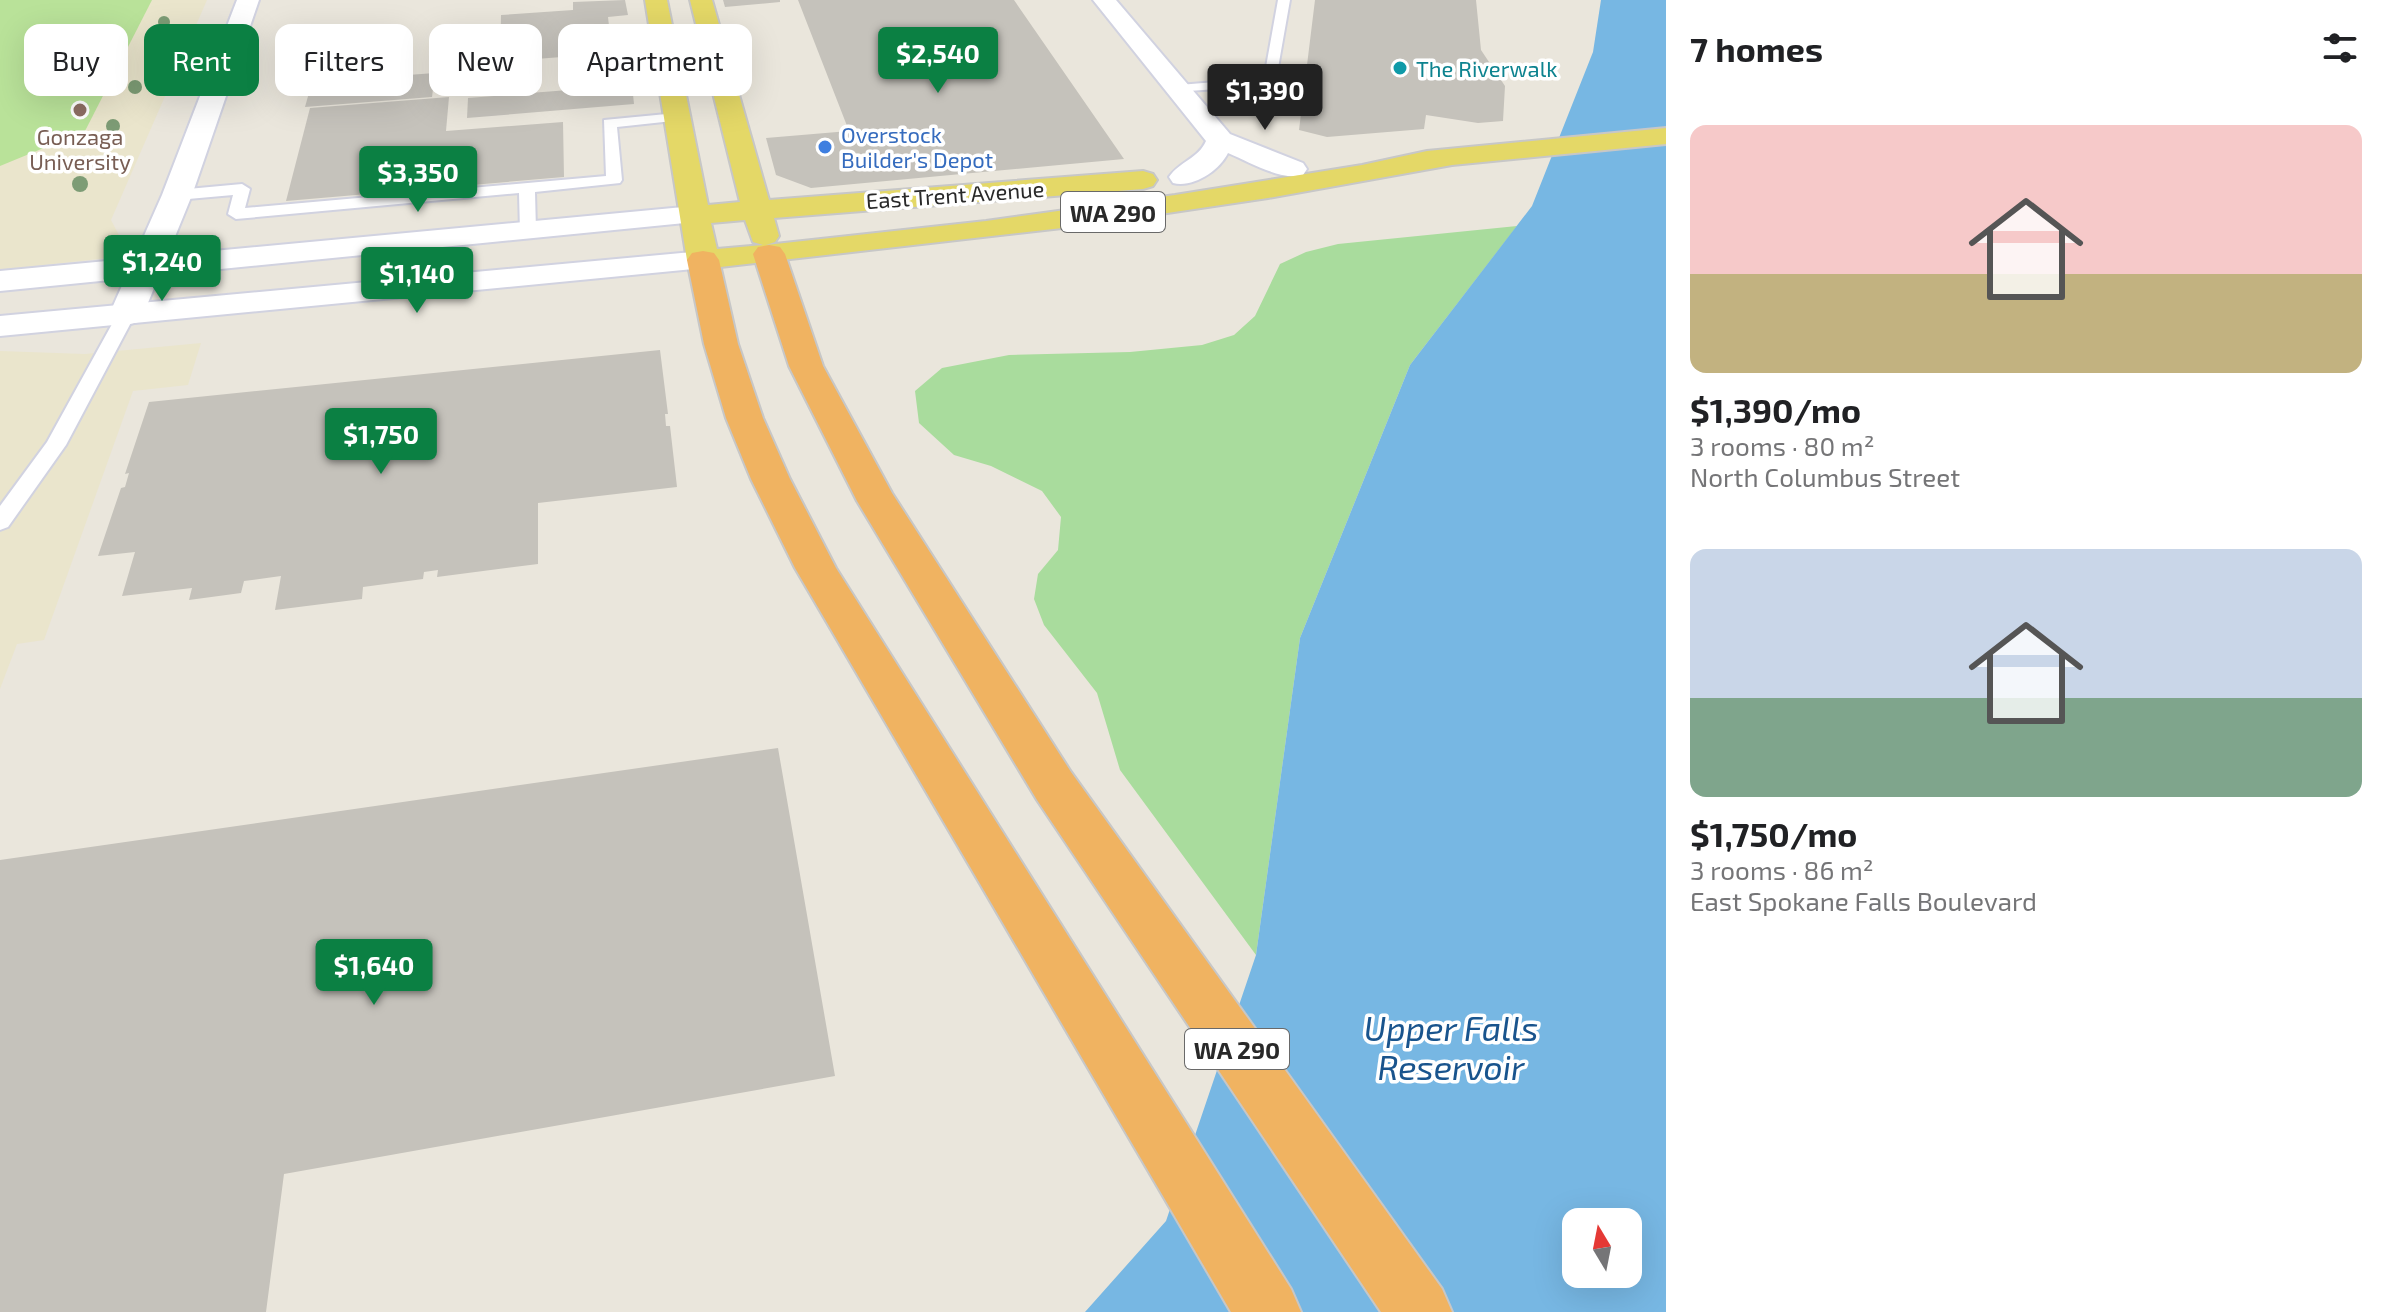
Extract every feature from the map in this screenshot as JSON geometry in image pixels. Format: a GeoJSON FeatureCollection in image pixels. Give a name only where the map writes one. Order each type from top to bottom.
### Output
{"type":"FeatureCollection","features":[{"type":"Feature","properties":{"kind":"highway","name":"WA 290"},"geometry":{"type":"LineString","coordinates":[[769,254],[806,366],[846,447],[1054,786],[1419,1312]]}},
{"type":"Feature","properties":{"kind":"highway"},"geometry":{"type":"LineString","coordinates":[[703,260],[724,358],[740,406],[788,518],[831,597],[1268,1312]]}},
{"type":"Feature","properties":{"kind":"main road"},"geometry":{"type":"LineString","coordinates":[[656,0],[703,260]]}},
{"type":"Feature","properties":{"kind":"main road"},"geometry":{"type":"LineString","coordinates":[[701,0],[769,254]]}},
{"type":"Feature","properties":{"kind":"main road","name":"East Trent Avenue"},"geometry":{"type":"LineString","coordinates":[[694,215],[1468,155],[1666,136]]}},
{"type":"Feature","properties":{"kind":"main road","name":"East Trent Avenue"},"geometry":{"type":"LineString","coordinates":[[703,260],[946,234],[1258,192],[1468,155]]}},
{"type":"Feature","properties":{"kind":"street"},"geometry":{"type":"LineString","coordinates":[[126,315],[177,195],[248,0]]}},
{"type":"Feature","properties":{"kind":"street"},"geometry":{"type":"LineString","coordinates":[[1104,0],[1220,140],[1293,169]]}},
{"type":"Feature","properties":{"kind":"street"},"geometry":{"type":"LineString","coordinates":[[1183,177],[1212,158],[1220,140]]}},
{"type":"Feature","properties":{"kind":"street"},"geometry":{"type":"LineString","coordinates":[[0,281],[694,215]]}},
{"type":"Feature","properties":{"kind":"street"},"geometry":{"type":"LineString","coordinates":[[0,326],[703,260]]}},
{"type":"Feature","properties":{"kind":"lane"},"geometry":{"type":"LineString","coordinates":[[1179,89],[1270,82],[1284,0]]}},
{"type":"Feature","properties":{"kind":"lane"},"geometry":{"type":"LineString","coordinates":[[177,195],[242,189],[236,214],[614,180],[609,123],[677,117]]}},
{"type":"Feature","properties":{"kind":"lane"},"geometry":{"type":"LineString","coordinates":[[527,188],[528,231]]}},
{"type":"Feature","properties":{"kind":"lane"},"geometry":{"type":"LineString","coordinates":[[0,522],[56,445],[126,315]]}},
{"type":"Feature","properties":{"kind":"shaded area","name":"Gonzaga University"},"geometry":{"type":"Polygon","coordinates":[[[0,0],[207,0],[197,24],[144,24],[144,96],[165,96],[111,220],[121,239],[115,253],[107,258],[0,270],[0,0]]]}},
{"type":"Feature","properties":{"kind":"shaded area"},"geometry":{"type":"Polygon","coordinates":[[[201,343],[188,385],[133,391],[44,640],[17,644],[0,689],[0,351],[85,354],[201,343]]]}},
{"type":"Feature","properties":{"kind":"green space"},"geometry":{"type":"Polygon","coordinates":[[[0,0],[152,0],[128,47],[128,24],[24,24],[24,96],[103,96],[85,131],[0,166],[0,0]]]}},
{"type":"Feature","properties":{"kind":"green space"},"geometry":{"type":"Polygon","coordinates":[[[1517,226],[1410,365],[1300,638],[1256,955],[1120,770],[1097,693],[1044,625],[1034,599],[1038,574],[1058,550],[1061,517],[1042,491],[991,466],[954,455],[919,423],[915,391],[942,368],[1009,355],[1130,352],[1202,345],[1234,335],[1255,316],[1280,264],[1306,252],[1338,244],[1517,226]]]}},
{"type":"Feature","properties":{"kind":"water","name":"Upper Falls Reservoir"},"geometry":{"type":"Polygon","coordinates":[[[1601,0],[1666,0],[1666,1312],[1085,1312],[1166,1221],[1256,955],[1300,638],[1410,365],[1532,206],[1593,52],[1601,0]]]}},
{"type":"Feature","properties":{"kind":"building"},"geometry":{"type":"Polygon","coordinates":[[[625,0],[628,15],[608,17],[609,24],[558,24],[558,57],[542,59],[542,24],[501,24],[501,15],[573,10],[573,2],[625,0]]]}},
{"type":"Feature","properties":{"kind":"building"},"geometry":{"type":"Polygon","coordinates":[[[723,0],[780,0],[780,2],[725,7],[723,0]]]}},
{"type":"Feature","properties":{"kind":"building"},"geometry":{"type":"Polygon","coordinates":[[[798,0],[1014,0],[1124,159],[811,188],[776,175],[766,138],[849,131],[798,0]]]}},
{"type":"Feature","properties":{"kind":"building","name":"The Riverwalk"},"geometry":{"type":"Polygon","coordinates":[[[1315,0],[1476,0],[1481,50],[1505,86],[1503,121],[1478,123],[1426,115],[1424,129],[1327,137],[1299,130],[1315,0]]]}},
{"type":"Feature","properties":{"kind":"building"},"geometry":{"type":"Polygon","coordinates":[[[429,73],[429,96],[432,97],[305,107],[308,96],[413,96],[413,75],[429,73]]]}},
{"type":"Feature","properties":{"kind":"building"},"geometry":{"type":"Polygon","coordinates":[[[558,91],[558,96],[633,96],[634,104],[467,118],[468,98],[542,96],[542,92],[558,91]]]}},
{"type":"Feature","properties":{"kind":"building"},"geometry":{"type":"Polygon","coordinates":[[[449,97],[446,131],[563,122],[564,177],[286,201],[310,108],[449,97]]]}},
{"type":"Feature","properties":{"kind":"building"},"geometry":{"type":"Polygon","coordinates":[[[660,350],[668,414],[665,414],[666,426],[670,426],[677,487],[538,503],[538,564],[437,577],[438,570],[424,572],[423,579],[363,587],[362,599],[275,610],[281,576],[244,581],[241,593],[189,600],[192,588],[122,596],[135,552],[98,556],[121,488],[125,487],[129,473],[125,474],[149,402],[660,350]]]}},
{"type":"Feature","properties":{"kind":"building"},"geometry":{"type":"Polygon","coordinates":[[[778,748],[835,1076],[284,1174],[266,1312],[0,1312],[0,860],[778,748]]]}},
{"type":"Feature","properties":{"kind":"place","name":"The Riverwalk"},"geometry":{"type":"Point","coordinates":[1400,68]}},
{"type":"Feature","properties":{"kind":"place","name":"Gonzaga University"},"geometry":{"type":"Point","coordinates":[80,110]}},
{"type":"Feature","properties":{"kind":"place","name":"Overstock Builder's Depot"},"geometry":{"type":"Point","coordinates":[825,147]}}]}
